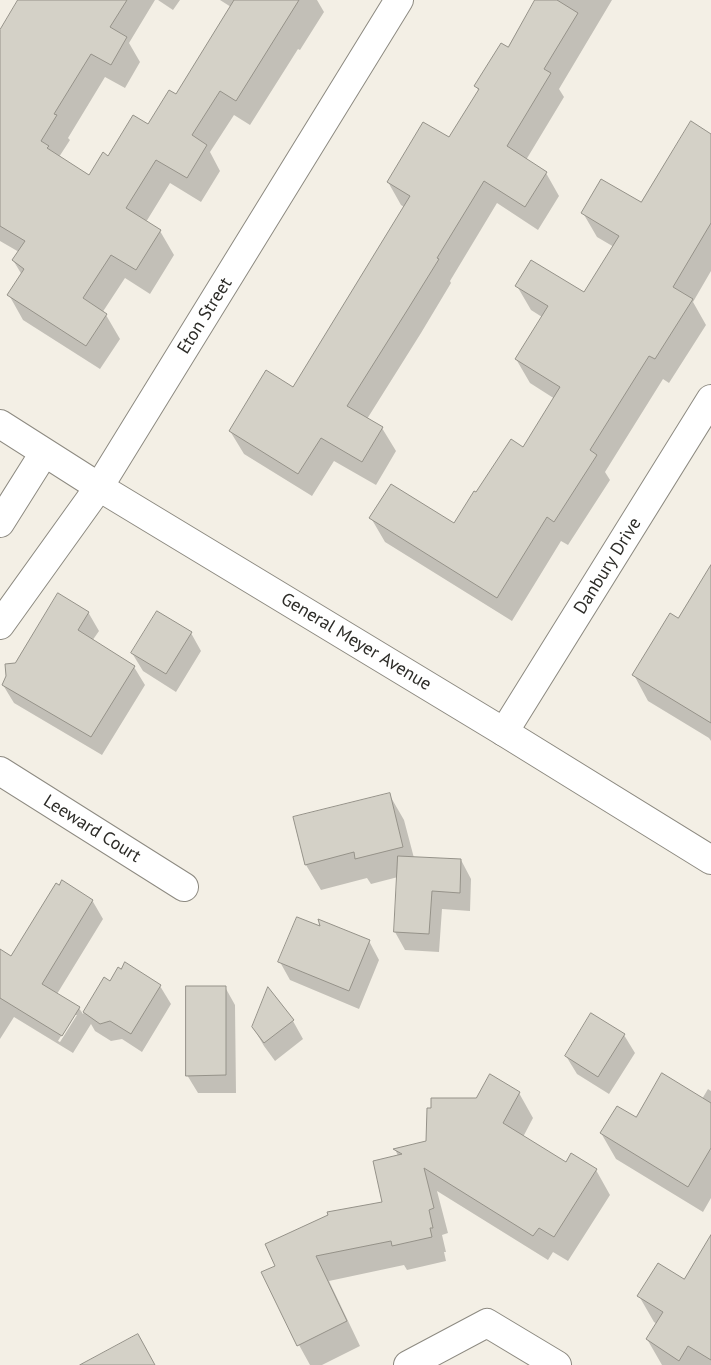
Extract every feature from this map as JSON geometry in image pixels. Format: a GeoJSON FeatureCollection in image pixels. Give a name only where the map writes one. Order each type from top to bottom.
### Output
{"type":"FeatureCollection","features":[{"type":"Feature","properties":{"kind":"street","name":"Eton Street"},"geometry":{"type":"LineString","coordinates":[[0,625],[100,487],[399,0]]}},
{"type":"Feature","properties":{"kind":"street","name":"Danbury Drive"},"geometry":{"type":"LineString","coordinates":[[504,732],[711,399]]}},
{"type":"Feature","properties":{"kind":"street","name":"General Meyer Avenue"},"geometry":{"type":"LineString","coordinates":[[0,424],[44,453],[711,860]]}},
{"type":"Feature","properties":{"kind":"street"},"geometry":{"type":"LineString","coordinates":[[0,523],[44,453]]}},
{"type":"Feature","properties":{"kind":"street","name":"Leeward Court"},"geometry":{"type":"LineString","coordinates":[[0,771],[184,888]]}},
{"type":"Feature","properties":{"kind":"street"},"geometry":{"type":"LineString","coordinates":[[408,1365],[487,1323],[557,1365]]}},
{"type":"Feature","properties":{"kind":"building"},"geometry":{"type":"Polygon","coordinates":[[[18,0],[127,0],[110,27],[127,37],[111,65],[91,54],[54,114],[57,115],[41,141],[49,146],[47,148],[89,175],[103,152],[108,156],[133,115],[148,124],[169,90],[176,94],[234,0],[299,0],[236,101],[220,91],[192,135],[207,145],[187,178],[156,160],[126,208],[161,230],[136,270],[111,255],[83,298],[107,314],[86,346],[7,295],[24,269],[12,260],[25,241],[0,226],[0,30],[18,0]]]}},
{"type":"Feature","properties":{"kind":"building"},"geometry":{"type":"Polygon","coordinates":[[[535,0],[557,0],[578,13],[544,69],[551,73],[507,146],[547,172],[525,207],[484,181],[437,258],[439,259],[347,406],[383,427],[362,462],[321,438],[298,474],[229,431],[266,370],[293,387],[410,196],[387,182],[423,122],[449,137],[479,89],[474,86],[501,43],[508,47],[535,0]]]}},
{"type":"Feature","properties":{"kind":"building"},"geometry":{"type":"Polygon","coordinates":[[[691,121],[711,134],[711,223],[673,287],[693,299],[655,359],[649,356],[590,450],[597,455],[554,522],[547,517],[497,598],[369,518],[391,484],[454,523],[511,439],[523,447],[560,387],[515,359],[548,306],[515,286],[531,260],[584,292],[619,236],[581,213],[601,179],[641,202],[691,121]]]}},
{"type":"Feature","properties":{"kind":"building"},"geometry":{"type":"Polygon","coordinates":[[[711,565],[711,723],[632,675],[670,613],[678,618],[711,565]]]}},
{"type":"Feature","properties":{"kind":"building"},"geometry":{"type":"Polygon","coordinates":[[[58,593],[89,612],[78,630],[135,666],[91,737],[2,685],[6,676],[5,664],[15,663],[58,593]]]}},
{"type":"Feature","properties":{"kind":"building"},"geometry":{"type":"Polygon","coordinates":[[[157,611],[192,632],[166,674],[131,653],[157,611]]]}},
{"type":"Feature","properties":{"kind":"building"},"geometry":{"type":"Polygon","coordinates":[[[390,793],[403,847],[355,859],[354,852],[305,865],[293,817],[390,793]]]}},
{"type":"Feature","properties":{"kind":"building"},"geometry":{"type":"Polygon","coordinates":[[[398,856],[461,859],[460,893],[432,891],[429,934],[394,932],[398,856]]]}},
{"type":"Feature","properties":{"kind":"building"},"geometry":{"type":"Polygon","coordinates":[[[62,880],[93,900],[42,984],[80,1007],[62,1036],[0,998],[0,949],[11,956],[56,883],[59,885],[62,880]]]}},
{"type":"Feature","properties":{"kind":"building"},"geometry":{"type":"Polygon","coordinates":[[[297,917],[320,926],[318,919],[370,940],[349,991],[278,962],[297,917]]]}},
{"type":"Feature","properties":{"kind":"building"},"geometry":{"type":"Polygon","coordinates":[[[125,962],[161,985],[131,1034],[110,1021],[100,1024],[83,1012],[104,977],[110,981],[118,967],[121,969],[125,962]]]}},
{"type":"Feature","properties":{"kind":"building"},"geometry":{"type":"Polygon","coordinates":[[[186,986],[226,986],[226,1075],[186,1076],[186,986]]]}},
{"type":"Feature","properties":{"kind":"building"},"geometry":{"type":"Polygon","coordinates":[[[268,987],[294,1020],[264,1043],[252,1027],[268,987]]]}},
{"type":"Feature","properties":{"kind":"building"},"geometry":{"type":"Polygon","coordinates":[[[591,1013],[625,1034],[598,1077],[565,1056],[591,1013]]]}},
{"type":"Feature","properties":{"kind":"building"},"geometry":{"type":"Polygon","coordinates":[[[662,1073],[711,1103],[711,1148],[688,1187],[600,1133],[617,1106],[636,1117],[662,1073]]]}},
{"type":"Feature","properties":{"kind":"building"},"geometry":{"type":"Polygon","coordinates":[[[490,1074],[520,1092],[503,1123],[566,1162],[571,1153],[597,1169],[554,1237],[539,1228],[533,1236],[424,1168],[434,1208],[429,1210],[433,1228],[430,1228],[432,1237],[392,1246],[391,1241],[316,1256],[347,1321],[297,1346],[261,1272],[275,1266],[265,1244],[328,1215],[327,1212],[382,1202],[373,1161],[402,1154],[393,1149],[426,1141],[427,1108],[431,1108],[431,1098],[476,1098],[490,1074]]]}},
{"type":"Feature","properties":{"kind":"building"},"geometry":{"type":"Polygon","coordinates":[[[711,1235],[711,1360],[688,1346],[679,1361],[646,1339],[663,1312],[637,1296],[658,1263],[684,1279],[711,1235]]]}},
{"type":"Feature","properties":{"kind":"building"},"geometry":{"type":"Polygon","coordinates":[[[138,1334],[155,1365],[80,1365],[138,1334]]]}}]}
